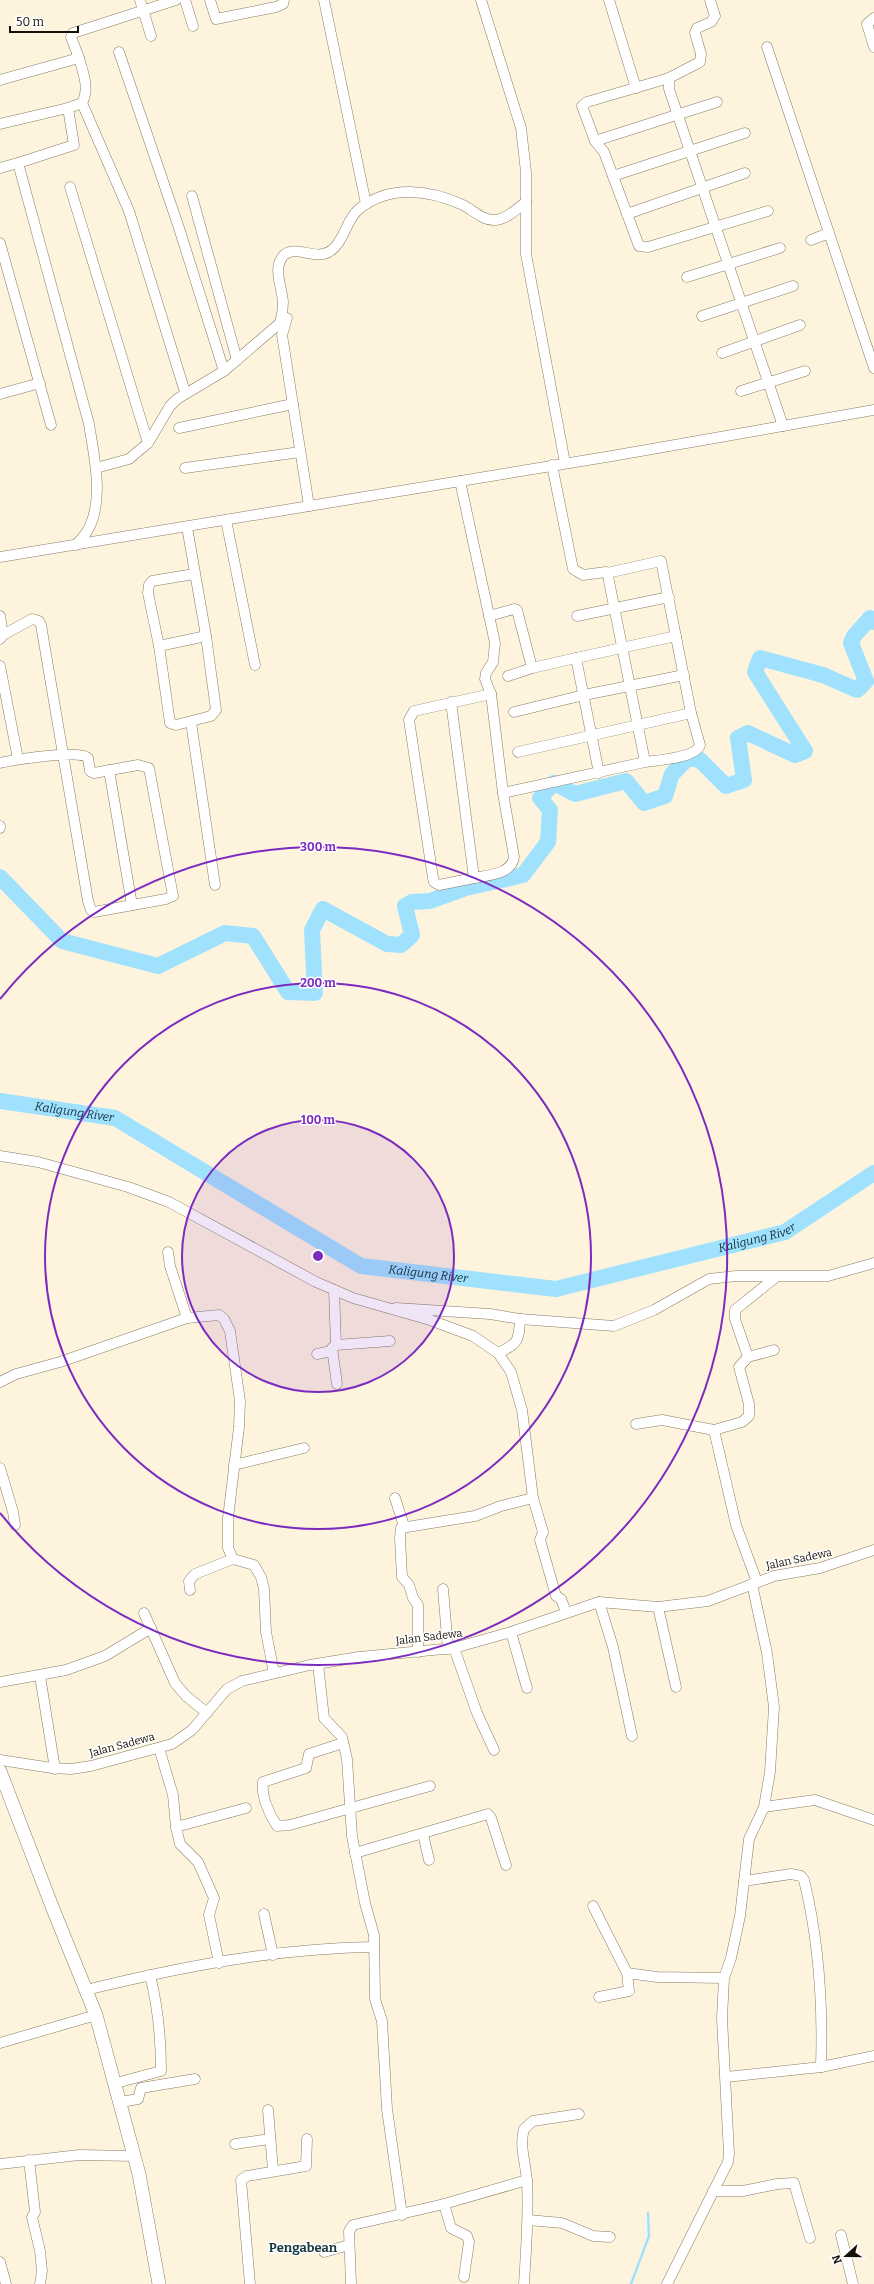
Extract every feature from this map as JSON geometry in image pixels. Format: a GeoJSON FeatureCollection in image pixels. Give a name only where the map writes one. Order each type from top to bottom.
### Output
{"type":"FeatureCollection","features":[{"type":"Feature","properties":{"kind":"main road"},"geometry":{"type":"LineString","coordinates":[[1,1764],[96,2015],[116,2083],[134,2156],[159,2284]]}},
{"type":"Feature","properties":{"kind":"street"},"geometry":{"type":"LineString","coordinates":[[140,0],[151,36]]}},
{"type":"Feature","properties":{"kind":"street"},"geometry":{"type":"LineString","coordinates":[[0,124],[68,108],[82,103],[86,95],[86,84],[79,58],[71,37],[73,33],[176,0]]}},
{"type":"Feature","properties":{"kind":"street"},"geometry":{"type":"LineString","coordinates":[[185,0],[194,26]]}},
{"type":"Feature","properties":{"kind":"street"},"geometry":{"type":"LineString","coordinates":[[210,0],[216,19],[276,7],[283,4],[284,0]]}},
{"type":"Feature","properties":{"kind":"street"},"geometry":{"type":"LineString","coordinates":[[324,0],[366,204]]}},
{"type":"Feature","properties":{"kind":"street"},"geometry":{"type":"LineString","coordinates":[[609,0],[636,88]]}},
{"type":"Feature","properties":{"kind":"street"},"geometry":{"type":"LineString","coordinates":[[710,0],[716,16],[712,22],[697,28],[695,33],[701,54],[700,62],[669,78],[587,102],[582,106],[595,141],[604,152],[637,242],[641,247],[648,247],[768,211]]}},
{"type":"Feature","properties":{"kind":"street"},"geometry":{"type":"LineString","coordinates":[[485,2],[521,128],[525,160],[526,254],[565,463]]}},
{"type":"Feature","properties":{"kind":"street"},"geometry":{"type":"LineString","coordinates":[[874,18],[867,24],[874,47]]}},
{"type":"Feature","properties":{"kind":"street"},"geometry":{"type":"LineString","coordinates":[[767,47],[874,368]]}},
{"type":"Feature","properties":{"kind":"street"},"geometry":{"type":"LineString","coordinates":[[119,52],[179,228],[224,371]]}},
{"type":"Feature","properties":{"kind":"street"},"geometry":{"type":"LineString","coordinates":[[0,80],[79,58]]}},
{"type":"Feature","properties":{"kind":"street"},"geometry":{"type":"LineString","coordinates":[[669,78],[669,89],[783,426]]}},
{"type":"Feature","properties":{"kind":"street"},"geometry":{"type":"LineString","coordinates":[[595,141],[717,102]]}},
{"type":"Feature","properties":{"kind":"street"},"geometry":{"type":"LineString","coordinates":[[82,103],[128,211],[185,392]]}},
{"type":"Feature","properties":{"kind":"street"},"geometry":{"type":"LineString","coordinates":[[0,168],[74,145],[68,108]]}},
{"type":"Feature","properties":{"kind":"street"},"geometry":{"type":"LineString","coordinates":[[613,176],[745,133]]}},
{"type":"Feature","properties":{"kind":"street"},"geometry":{"type":"LineString","coordinates":[[18,163],[89,424],[96,468],[96,510],[88,530],[76,546]]}},
{"type":"Feature","properties":{"kind":"street"},"geometry":{"type":"LineString","coordinates":[[627,214],[703,189],[745,173]]}},
{"type":"Feature","properties":{"kind":"street"},"geometry":{"type":"LineString","coordinates":[[70,187],[148,443]]}},
{"type":"Feature","properties":{"kind":"street"},"geometry":{"type":"LineString","coordinates":[[96,468],[129,459],[148,443],[170,406],[185,392],[224,371],[280,323],[283,301],[278,269],[279,262],[285,254],[292,251],[316,255],[331,251],[336,246],[351,216],[366,204],[380,197],[402,191],[422,192],[442,196],[488,220],[497,221],[507,216],[526,202]]}},
{"type":"Feature","properties":{"kind":"street"},"geometry":{"type":"LineString","coordinates":[[192,196],[237,360]]}},
{"type":"Feature","properties":{"kind":"street"},"geometry":{"type":"LineString","coordinates":[[811,240],[829,233]]}},
{"type":"Feature","properties":{"kind":"street"},"geometry":{"type":"LineString","coordinates":[[0,243],[51,425]]}},
{"type":"Feature","properties":{"kind":"street"},"geometry":{"type":"LineString","coordinates":[[687,277],[780,248]]}},
{"type":"Feature","properties":{"kind":"street"},"geometry":{"type":"LineString","coordinates":[[702,316],[793,286]]}},
{"type":"Feature","properties":{"kind":"street"},"geometry":{"type":"LineString","coordinates":[[287,318],[282,335],[309,506]]}},
{"type":"Feature","properties":{"kind":"street"},"geometry":{"type":"LineString","coordinates":[[722,352],[800,325]]}},
{"type":"Feature","properties":{"kind":"street"},"geometry":{"type":"LineString","coordinates":[[741,391],[805,371]]}},
{"type":"Feature","properties":{"kind":"street"},"geometry":{"type":"LineString","coordinates":[[0,394],[40,383]]}},
{"type":"Feature","properties":{"kind":"street"},"geometry":{"type":"LineString","coordinates":[[179,428],[293,404]]}},
{"type":"Feature","properties":{"kind":"street"},"geometry":{"type":"LineString","coordinates":[[0,557],[76,546],[783,426],[874,412]]}},
{"type":"Feature","properties":{"kind":"street"},"geometry":{"type":"LineString","coordinates":[[185,468],[300,452]]}},
{"type":"Feature","properties":{"kind":"street"},"geometry":{"type":"LineString","coordinates":[[503,793],[645,762],[689,755],[697,751],[700,745],[691,713],[660,560],[607,573],[583,574],[573,569],[552,465]]}},
{"type":"Feature","properties":{"kind":"street"},"geometry":{"type":"LineString","coordinates":[[460,481],[495,650],[493,662],[486,673],[490,694],[503,793],[514,857],[514,864],[508,870],[438,885],[434,882],[409,720],[414,711],[490,694]]}},
{"type":"Feature","properties":{"kind":"street"},"geometry":{"type":"LineString","coordinates":[[226,520],[255,665]]}},
{"type":"Feature","properties":{"kind":"street"},"geometry":{"type":"LineString","coordinates":[[187,527],[206,636],[216,710],[209,717],[176,724],[170,723],[169,720],[159,646],[148,593],[149,585],[152,581],[194,574]]}},
{"type":"Feature","properties":{"kind":"street"},"geometry":{"type":"LineString","coordinates":[[607,573],[616,608],[645,762]]}},
{"type":"Feature","properties":{"kind":"street"},"geometry":{"type":"LineString","coordinates":[[577,616],[668,598]]}},
{"type":"Feature","properties":{"kind":"street"},"geometry":{"type":"LineString","coordinates":[[489,616],[514,609],[518,610],[532,668]]}},
{"type":"Feature","properties":{"kind":"street"},"geometry":{"type":"LineString","coordinates":[[0,616],[1,637],[32,619],[39,621],[63,756],[89,906],[94,912],[170,898],[173,892],[150,768],[138,765],[91,772],[86,756],[63,756],[18,759],[0,763]]}},
{"type":"Feature","properties":{"kind":"street"},"geometry":{"type":"LineString","coordinates":[[159,646],[206,636]]}},
{"type":"Feature","properties":{"kind":"street"},"geometry":{"type":"LineString","coordinates":[[508,676],[532,668],[623,646],[676,636]]}},
{"type":"Feature","properties":{"kind":"street"},"geometry":{"type":"LineString","coordinates":[[576,658],[599,773]]}},
{"type":"Feature","properties":{"kind":"street"},"geometry":{"type":"LineString","coordinates":[[0,666],[18,759]]}},
{"type":"Feature","properties":{"kind":"street"},"geometry":{"type":"LineString","coordinates":[[514,712],[584,695],[684,675]]}},
{"type":"Feature","properties":{"kind":"street"},"geometry":{"type":"LineString","coordinates":[[450,702],[474,878]]}},
{"type":"Feature","properties":{"kind":"street"},"geometry":{"type":"LineString","coordinates":[[518,752],[691,713]]}},
{"type":"Feature","properties":{"kind":"street"},"geometry":{"type":"LineString","coordinates":[[191,722],[215,885]]}},
{"type":"Feature","properties":{"kind":"street"},"geometry":{"type":"LineString","coordinates":[[109,770],[132,906]]}},
{"type":"Feature","properties":{"kind":"street"},"geometry":{"type":"LineString","coordinates":[[0,1156],[38,1162],[128,1187],[169,1202],[334,1290],[386,1308],[430,1320],[473,1336],[498,1353],[511,1372],[522,1410],[533,1498],[543,1532],[540,1540],[544,1560],[556,1596],[561,1599],[565,1609]]}},
{"type":"Feature","properties":{"kind":"street"},"geometry":{"type":"LineString","coordinates":[[168,1252],[170,1266],[187,1318]]}},
{"type":"Feature","properties":{"kind":"street"},"geometry":{"type":"LineString","coordinates":[[386,1308],[404,1307],[490,1314],[520,1319],[614,1326],[654,1310],[709,1279],[736,1276],[828,1276],[874,1263]]}},
{"type":"Feature","properties":{"kind":"street"},"geometry":{"type":"LineString","coordinates":[[748,1358],[735,1319],[736,1310],[776,1276]]}},
{"type":"Feature","properties":{"kind":"street"},"geometry":{"type":"LineString","coordinates":[[334,1290],[334,1348],[337,1384]]}},
{"type":"Feature","properties":{"kind":"street"},"geometry":{"type":"LineString","coordinates":[[0,1382],[16,1374],[60,1362],[187,1318],[219,1315],[227,1323],[230,1331],[240,1401],[228,1518],[228,1548],[233,1559]]}},
{"type":"Feature","properties":{"kind":"street"},"geometry":{"type":"LineString","coordinates":[[498,1353],[513,1346],[517,1342],[520,1319]]}},
{"type":"Feature","properties":{"kind":"street"},"geometry":{"type":"LineString","coordinates":[[317,1354],[334,1348],[390,1341]]}},
{"type":"Feature","properties":{"kind":"street"},"geometry":{"type":"LineString","coordinates":[[636,1424],[662,1420],[714,1430],[742,1422],[749,1416],[749,1404],[739,1371],[742,1364],[748,1358],[774,1350]]}},
{"type":"Feature","properties":{"kind":"street"},"geometry":{"type":"LineString","coordinates":[[667,2284],[730,2154],[722,2018],[724,1978],[731,1958],[740,1916],[751,1832],[764,1807],[770,1772],[774,1707],[767,1652],[754,1578],[736,1525],[714,1430]]}},
{"type":"Feature","properties":{"kind":"street"},"geometry":{"type":"LineString","coordinates":[[234,1465],[304,1448]]}},
{"type":"Feature","properties":{"kind":"street"},"geometry":{"type":"LineString","coordinates":[[0,1468],[15,1524]]}},
{"type":"Feature","properties":{"kind":"street"},"geometry":{"type":"LineString","coordinates":[[395,1498],[404,1526]]}},
{"type":"Feature","properties":{"kind":"street"},"geometry":{"type":"LineString","coordinates":[[418,1646],[418,1603],[413,1598],[409,1585],[402,1577],[400,1538],[401,1528],[404,1526],[462,1519],[533,1498]]}},
{"type":"Feature","properties":{"kind":"street","name":"Jalan Sadewa"},"geometry":{"type":"LineString","coordinates":[[1,1764],[55,1768],[91,1766],[159,1748],[180,1738],[201,1708],[227,1689],[273,1667],[318,1664],[418,1646],[449,1646],[511,1632],[565,1609],[599,1602],[658,1606],[718,1598],[754,1578],[820,1568],[874,1550]]}},
{"type":"Feature","properties":{"kind":"street"},"geometry":{"type":"LineString","coordinates":[[190,1590],[189,1581],[195,1574],[233,1559],[254,1565],[262,1577],[266,1632],[273,1667]]}},
{"type":"Feature","properties":{"kind":"street"},"geometry":{"type":"LineString","coordinates":[[443,1589],[449,1646],[494,1750]]}},
{"type":"Feature","properties":{"kind":"street"},"geometry":{"type":"LineString","coordinates":[[599,1602],[613,1647],[632,1736]]}},
{"type":"Feature","properties":{"kind":"street"},"geometry":{"type":"LineString","coordinates":[[658,1606],[676,1687]]}},
{"type":"Feature","properties":{"kind":"street"},"geometry":{"type":"LineString","coordinates":[[144,1613],[175,1683],[186,1696],[201,1708]]}},
{"type":"Feature","properties":{"kind":"street"},"geometry":{"type":"LineString","coordinates":[[0,1682],[40,1676],[66,1670],[104,1656],[151,1628]]}},
{"type":"Feature","properties":{"kind":"street"},"geometry":{"type":"LineString","coordinates":[[511,1632],[527,1688]]}},
{"type":"Feature","properties":{"kind":"street"},"geometry":{"type":"LineString","coordinates":[[318,1664],[324,1718],[339,1732],[347,1759],[349,1808],[355,1853],[364,1904],[373,1924],[375,1999],[382,2021],[387,2110],[402,2215]]}},
{"type":"Feature","properties":{"kind":"street"},"geometry":{"type":"LineString","coordinates":[[40,1676],[55,1768]]}},
{"type":"Feature","properties":{"kind":"street"},"geometry":{"type":"LineString","coordinates":[[343,1743],[311,1753],[306,1768],[264,1782],[262,1787],[269,1813],[277,1826],[290,1825],[430,1786]]}},
{"type":"Feature","properties":{"kind":"street"},"geometry":{"type":"LineString","coordinates":[[159,1748],[173,1795],[176,1827],[180,1844],[198,1862],[214,1898],[209,1915],[218,1963]]}},
{"type":"Feature","properties":{"kind":"street"},"geometry":{"type":"LineString","coordinates":[[764,1807],[815,1800],[874,1820]]}},
{"type":"Feature","properties":{"kind":"street"},"geometry":{"type":"LineString","coordinates":[[176,1827],[246,1808]]}},
{"type":"Feature","properties":{"kind":"street"},"geometry":{"type":"LineString","coordinates":[[355,1853],[488,1814],[491,1818],[506,1865]]}},
{"type":"Feature","properties":{"kind":"street"},"geometry":{"type":"LineString","coordinates":[[423,1834],[429,1860]]}},
{"type":"Feature","properties":{"kind":"street"},"geometry":{"type":"LineString","coordinates":[[744,1881],[791,1874],[801,1876],[804,1880],[817,1950],[821,1987],[822,2067]]}},
{"type":"Feature","properties":{"kind":"street"},"geometry":{"type":"LineString","coordinates":[[593,1906],[627,1973],[629,1991],[599,1997]]}},
{"type":"Feature","properties":{"kind":"street"},"geometry":{"type":"LineString","coordinates":[[264,1914],[273,1955]]}},
{"type":"Feature","properties":{"kind":"street"},"geometry":{"type":"LineString","coordinates":[[86,1990],[150,1974],[218,1963],[273,1955],[345,1948],[374,1947]]}},
{"type":"Feature","properties":{"kind":"street"},"geometry":{"type":"LineString","coordinates":[[627,1973],[678,1978],[724,1978]]}},
{"type":"Feature","properties":{"kind":"street"},"geometry":{"type":"LineString","coordinates":[[116,2083],[161,2070],[161,2044],[158,2017],[150,1974]]}},
{"type":"Feature","properties":{"kind":"street"},"geometry":{"type":"LineString","coordinates":[[0,2043],[96,2015]]}},
{"type":"Feature","properties":{"kind":"street"},"geometry":{"type":"LineString","coordinates":[[726,2077],[822,2067],[874,2056]]}},
{"type":"Feature","properties":{"kind":"street"},"geometry":{"type":"LineString","coordinates":[[121,2102],[138,2099],[141,2088],[195,2079]]}},
{"type":"Feature","properties":{"kind":"street"},"geometry":{"type":"LineString","coordinates":[[268,2110],[273,2170]]}},
{"type":"Feature","properties":{"kind":"street"},"geometry":{"type":"LineString","coordinates":[[524,2284],[528,2220],[527,2180],[522,2136],[527,2125],[533,2121],[579,2114]]}},
{"type":"Feature","properties":{"kind":"street"},"geometry":{"type":"LineString","coordinates":[[235,2144],[270,2139]]}},
{"type":"Feature","properties":{"kind":"street"},"geometry":{"type":"LineString","coordinates":[[250,2284],[241,2180],[248,2176],[273,2170],[306,2166],[307,2139]]}},
{"type":"Feature","properties":{"kind":"street"},"geometry":{"type":"LineString","coordinates":[[0,2164],[79,2155],[134,2156]]}},
{"type":"Feature","properties":{"kind":"street"},"geometry":{"type":"LineString","coordinates":[[29,2160],[35,2212],[32,2217],[42,2271],[40,2284]]}},
{"type":"Feature","properties":{"kind":"street"},"geometry":{"type":"LineString","coordinates":[[351,2284],[349,2231],[354,2225],[402,2215],[527,2180]]}},
{"type":"Feature","properties":{"kind":"street"},"geometry":{"type":"LineString","coordinates":[[713,2191],[743,2191],[777,2184],[794,2183],[810,2238]]}},
{"type":"Feature","properties":{"kind":"street"},"geometry":{"type":"LineString","coordinates":[[444,2204],[450,2228],[468,2236],[469,2242],[464,2278]]}},
{"type":"Feature","properties":{"kind":"street"},"geometry":{"type":"LineString","coordinates":[[528,2220],[562,2223],[593,2236],[610,2237]]}},
{"type":"Feature","properties":{"kind":"street"},"geometry":{"type":"LineString","coordinates":[[841,2235],[853,2284]]}},
{"type":"Feature","properties":{"kind":"street"},"geometry":{"type":"LineString","coordinates":[[324,2252],[349,2245]]}},
{"type":"Feature","properties":{"kind":"street"},"geometry":{"type":"LineString","coordinates":[[0,2262],[6,2284]]}},
{"type":"Feature","properties":{"kind":"waterway"},"geometry":{"type":"LineString","coordinates":[[0,877],[62,941],[158,966],[225,933],[253,936],[288,992],[315,993],[312,930],[323,909],[387,944],[401,945],[412,935],[405,906],[412,902],[430,901],[466,888],[523,875],[548,842],[550,810],[540,798],[554,783],[575,794],[626,781],[644,803],[665,796],[672,774],[688,758],[700,760],[726,786],[744,780],[738,738],[748,733],[795,755],[805,751],[755,672],[760,658],[823,675],[857,690],[866,681],[851,643],[854,636],[870,618],[874,622]]}},
{"type":"Feature","properties":{"kind":"waterway","name":"Kaligung River"},"geometry":{"type":"LineString","coordinates":[[0,1101],[115,1118],[361,1266],[556,1289],[785,1232],[874,1173]]}},
{"type":"Feature","properties":{"kind":"waterway"},"geometry":{"type":"LineString","coordinates":[[631,2284],[649,2236],[648,2213]]}},
{"type":"Feature","properties":{"kind":"district","name":"Pengabean"},"geometry":{"type":"Point","coordinates":[303,2247]}}]}
